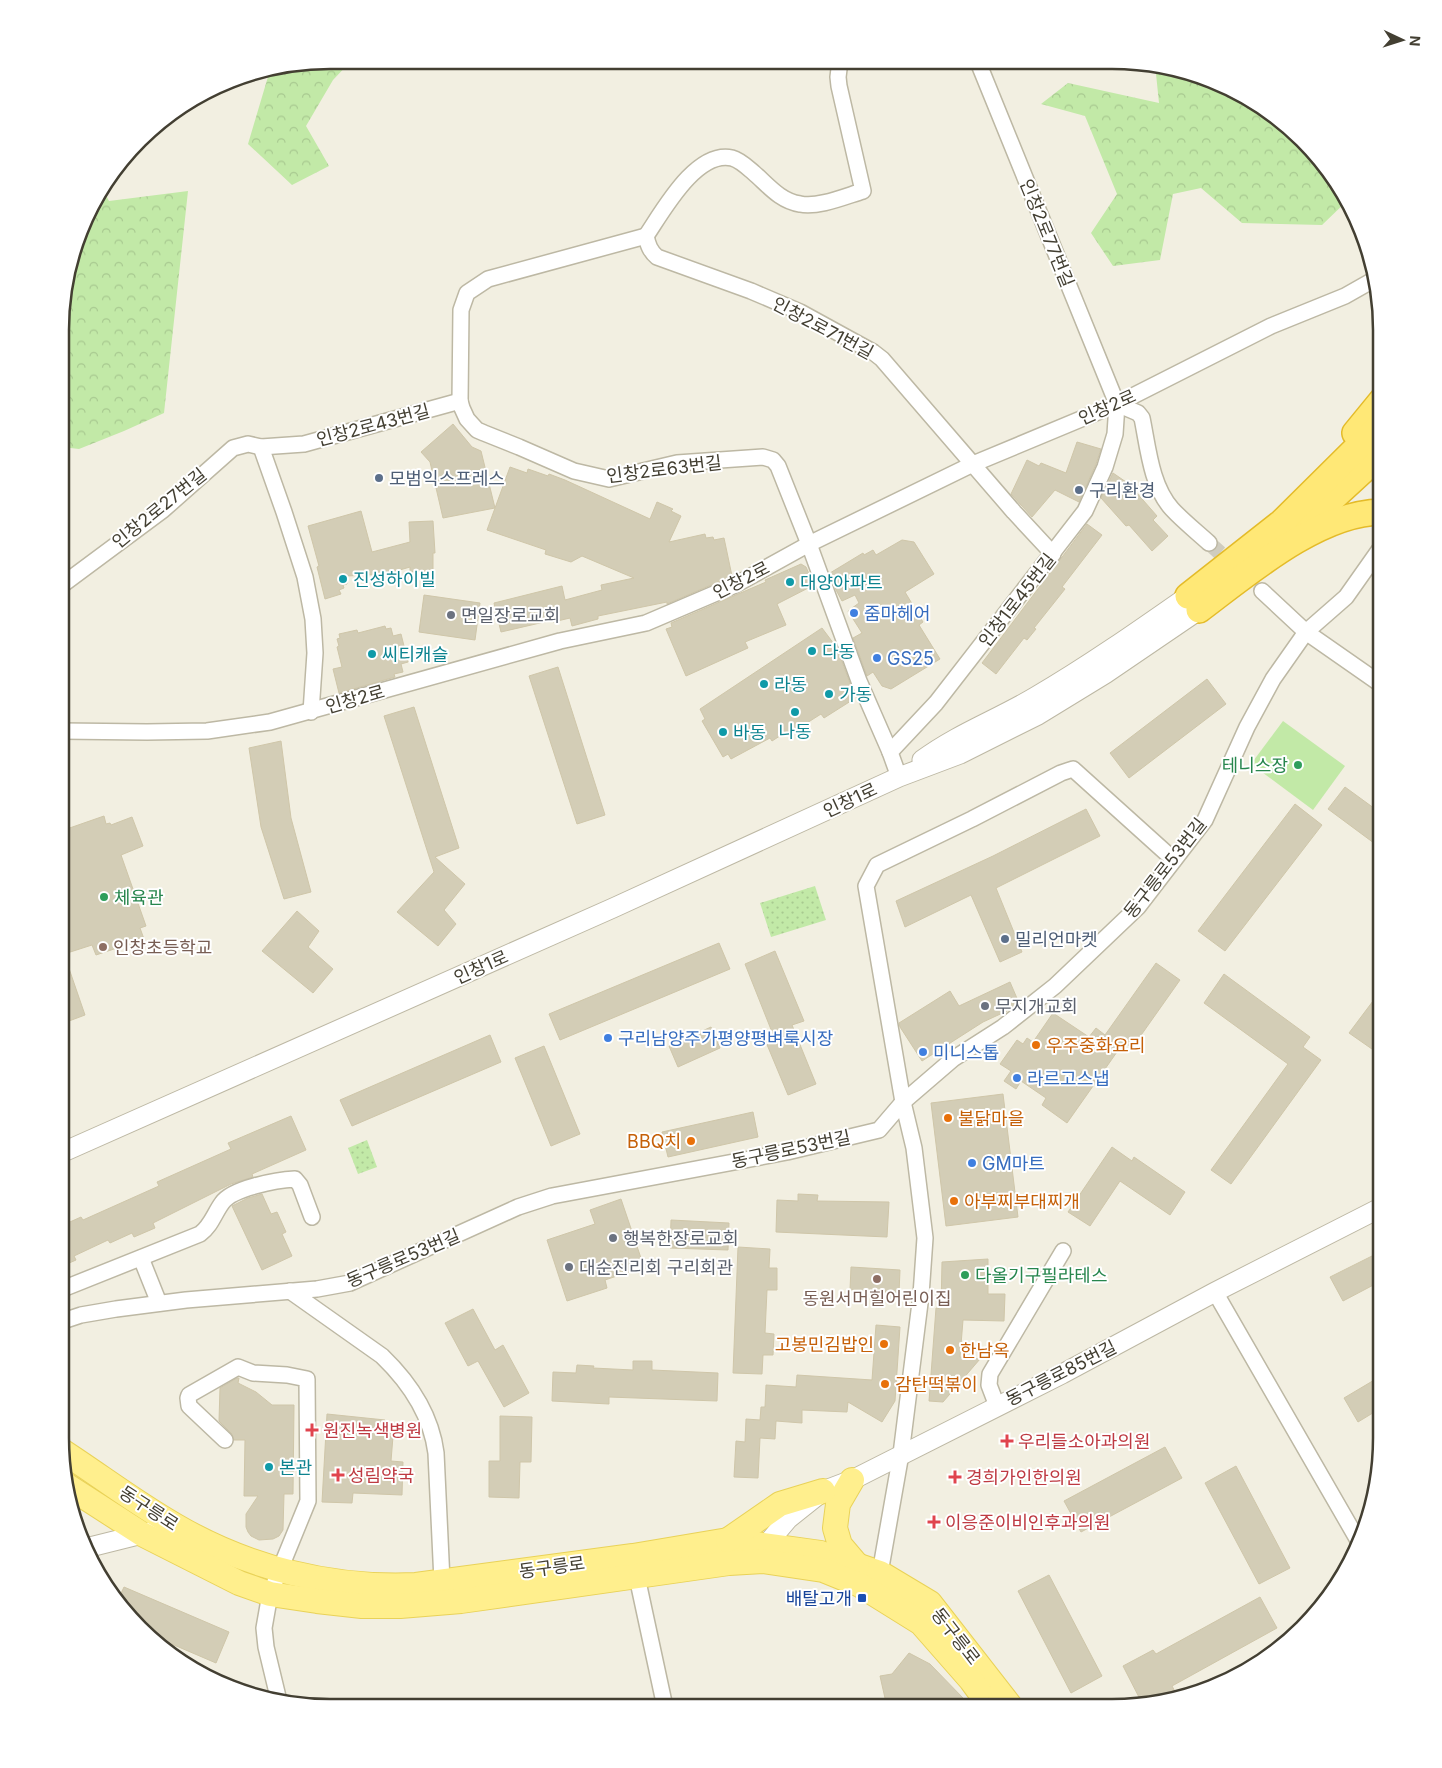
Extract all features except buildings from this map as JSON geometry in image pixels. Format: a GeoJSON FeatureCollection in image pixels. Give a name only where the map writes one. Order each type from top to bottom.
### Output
{"type":"FeatureCollection","features":[{"type":"Feature","properties":{"kind":"highway"},"geometry":{"type":"LineString","coordinates":[[1282,522],[1373,411]]}},
{"type":"Feature","properties":{"kind":"highway"},"geometry":{"type":"LineString","coordinates":[[1193,603],[1282,522],[1373,432]]}},
{"type":"Feature","properties":{"kind":"highway"},"geometry":{"type":"LineString","coordinates":[[1271,555],[1373,461]]}},
{"type":"Feature","properties":{"kind":"highway"},"geometry":{"type":"LineString","coordinates":[[1193,603],[1308,534],[1350,517],[1373,513]]}},
{"type":"Feature","properties":{"kind":"main road","name":"동구릉로"},"geometry":{"type":"LineString","coordinates":[[69,1456],[176,1526],[242,1558],[280,1570],[323,1580],[366,1585],[416,1585],[604,1560],[728,1540],[823,1570],[860,1584],[921,1624],[971,1680],[985,1699]]}},
{"type":"Feature","properties":{"kind":"main road"},"geometry":{"type":"LineString","coordinates":[[852,1480],[838,1504],[835,1528],[840,1545],[856,1565]]}},
{"type":"Feature","properties":{"kind":"main road","name":"동구릉로"},"geometry":{"type":"LineString","coordinates":[[74,1490],[142,1534],[239,1583],[270,1594],[362,1606],[400,1606],[461,1601],[729,1563],[765,1553],[821,1553],[880,1574],[930,1603],[1005,1699]]}},
{"type":"Feature","properties":{"kind":"main road"},"geometry":{"type":"LineString","coordinates":[[728,1540],[780,1504],[823,1491]]}},
{"type":"Feature","properties":{"kind":"street"},"geometry":{"type":"LineString","coordinates":[[460,401],[461,310],[467,292],[488,279],[646,236],[678,189],[701,166],[711,159],[723,156],[734,158],[744,164],[778,195],[801,205],[816,204],[863,191],[839,86],[839,69]]}},
{"type":"Feature","properties":{"kind":"street","name":"인창2로77번길"},"geometry":{"type":"LineString","coordinates":[[981,69],[1117,404]]}},
{"type":"Feature","properties":{"kind":"street","name":"인창2로71번길"},"geometry":{"type":"LineString","coordinates":[[646,236],[652,253],[657,257],[751,291],[800,312],[873,352],[882,359],[1014,512],[1053,554]]}},
{"type":"Feature","properties":{"kind":"street","name":"인창2로"},"geometry":{"type":"LineString","coordinates":[[69,731],[207,731],[270,722],[560,641],[646,623],[734,585],[809,544],[973,464],[1117,404],[1271,326],[1346,296],[1369,283]]}},
{"type":"Feature","properties":{"kind":"street","name":"인창2로43번길"},"geometry":{"type":"LineString","coordinates":[[261,447],[304,444],[460,401]]}},
{"type":"Feature","properties":{"kind":"street","name":"인창2로63번길"},"geometry":{"type":"LineString","coordinates":[[460,401],[464,414],[477,430],[574,471],[609,479],[677,463],[768,457],[778,466],[809,544]]}},
{"type":"Feature","properties":{"kind":"street"},"geometry":{"type":"LineString","coordinates":[[1117,404],[1138,413],[1142,418],[1154,476],[1164,498],[1171,509],[1209,543]]}},
{"type":"Feature","properties":{"kind":"street","name":"인창1로45번길"},"geometry":{"type":"LineString","coordinates":[[890,752],[936,703],[1053,554],[1084,511],[1105,467],[1115,434],[1117,404]]}},
{"type":"Feature","properties":{"kind":"street","name":"인창2로27번길"},"geometry":{"type":"LineString","coordinates":[[69,580],[163,510],[233,448],[248,444],[261,447]]}},
{"type":"Feature","properties":{"kind":"street"},"geometry":{"type":"LineString","coordinates":[[261,447],[305,577],[313,619],[315,653],[311,712]]}},
{"type":"Feature","properties":{"kind":"street"},"geometry":{"type":"LineString","coordinates":[[809,544],[859,681],[899,777]]}},
{"type":"Feature","properties":{"kind":"street","name":"동구릉로53번길"},"geometry":{"type":"LineString","coordinates":[[69,1320],[99,1312],[158,1303],[317,1289],[350,1283],[518,1207],[552,1196],[787,1152],[879,1130],[903,1102],[953,1059],[1003,1027],[1055,986],[1138,906],[1205,820],[1247,727],[1273,679],[1306,632],[1346,597],[1373,559]]}},
{"type":"Feature","properties":{"kind":"street"},"geometry":{"type":"LineString","coordinates":[[1262,591],[1306,632],[1373,679]]}},
{"type":"Feature","properties":{"kind":"street","name":"인창1로"},"geometry":{"type":"LineString","coordinates":[[69,1149],[595,916],[899,777],[960,754],[1038,714],[1105,674],[1193,603]]}},
{"type":"Feature","properties":{"kind":"street"},"geometry":{"type":"LineString","coordinates":[[880,1574],[901,1454],[921,1295],[925,1238],[914,1148],[903,1102],[866,886],[877,865],[1061,773],[1073,769],[1174,860]]}},
{"type":"Feature","properties":{"kind":"street"},"geometry":{"type":"LineString","coordinates":[[69,1286],[200,1234],[210,1225],[227,1197],[258,1184],[294,1179],[300,1185],[312,1217]]}},
{"type":"Feature","properties":{"kind":"street","name":"동구릉로85번길"},"geometry":{"type":"LineString","coordinates":[[765,1553],[788,1519],[823,1491],[852,1480],[1062,1374],[1373,1211]]}},
{"type":"Feature","properties":{"kind":"street"},"geometry":{"type":"LineString","coordinates":[[997,1406],[989,1384],[990,1374],[1064,1251]]}},
{"type":"Feature","properties":{"kind":"street"},"geometry":{"type":"LineString","coordinates":[[141,1258],[158,1303]]}},
{"type":"Feature","properties":{"kind":"street"},"geometry":{"type":"LineString","coordinates":[[290,1291],[382,1356],[394,1367],[411,1388],[424,1410],[434,1436],[436,1453],[442,1582]]}},
{"type":"Feature","properties":{"kind":"street"},"geometry":{"type":"LineString","coordinates":[[1215,1292],[1355,1533]]}},
{"type":"Feature","properties":{"kind":"street"},"geometry":{"type":"LineString","coordinates":[[225,1440],[189,1406],[189,1395],[238,1367],[253,1373],[307,1379],[308,1501],[270,1594],[264,1628],[266,1647],[277,1694]]}},
{"type":"Feature","properties":{"kind":"street"},"geometry":{"type":"LineString","coordinates":[[93,1546],[176,1526]]}},
{"type":"Feature","properties":{"kind":"street"},"geometry":{"type":"LineString","coordinates":[[637,1577],[663,1699]]}},
{"type":"Feature","properties":{"kind":"green space"},"geometry":{"type":"Polygon","coordinates":[[[313,69],[343,69],[333,80],[306,126],[329,166],[292,185],[248,144],[268,77],[313,69]]]}},
{"type":"Feature","properties":{"kind":"green space"},"geometry":{"type":"Polygon","coordinates":[[[1156,73],[1196,83],[1243,104],[1271,123],[1297,145],[1319,171],[1342,206],[1322,225],[1242,223],[1201,188],[1173,194],[1160,260],[1113,266],[1091,233],[1117,194],[1085,116],[1041,104],[1068,83],[1159,103],[1156,73]]]}},
{"type":"Feature","properties":{"kind":"green space"},"geometry":{"type":"Polygon","coordinates":[[[188,191],[164,413],[79,449],[69,448],[69,313],[78,262],[89,230],[106,196],[109,201],[188,191]]]}},
{"type":"Feature","properties":{"kind":"green space","name":"테니스장"},"geometry":{"type":"Polygon","coordinates":[[[1283,721],[1345,766],[1313,810],[1251,764],[1283,721]]]}},
{"type":"Feature","properties":{"kind":"green space"},"geometry":{"type":"Polygon","coordinates":[[[815,886],[826,920],[771,937],[760,903],[815,886]]]}},
{"type":"Feature","properties":{"kind":"green space"},"geometry":{"type":"Polygon","coordinates":[[[367,1140],[377,1167],[358,1174],[348,1148],[367,1140]]]}},
{"type":"Feature","properties":{"kind":"tunnel"},"geometry":{"type":"LineString","coordinates":[[1209,543],[1262,591]]}},
{"type":"Feature","properties":{"kind":"place","name":"모범익스프레스"},"geometry":{"type":"Point","coordinates":[379,478]}},
{"type":"Feature","properties":{"kind":"place","name":"구리환경"},"geometry":{"type":"Point","coordinates":[1079,490]}},
{"type":"Feature","properties":{"kind":"place","name":"진성하이빌"},"geometry":{"type":"Point","coordinates":[343,579]}},
{"type":"Feature","properties":{"kind":"place","name":"대양아파트"},"geometry":{"type":"Point","coordinates":[790,582]}},
{"type":"Feature","properties":{"kind":"place","name":"줌마헤어"},"geometry":{"type":"Point","coordinates":[854,613]}},
{"type":"Feature","properties":{"kind":"place","name":"면일장로교회"},"geometry":{"type":"Point","coordinates":[451,615]}},
{"type":"Feature","properties":{"kind":"place","name":"다동"},"geometry":{"type":"Point","coordinates":[812,651]}},
{"type":"Feature","properties":{"kind":"place","name":"씨티캐슬"},"geometry":{"type":"Point","coordinates":[372,654]}},
{"type":"Feature","properties":{"kind":"place","name":"GS25"},"geometry":{"type":"Point","coordinates":[877,658]}},
{"type":"Feature","properties":{"kind":"place","name":"라동"},"geometry":{"type":"Point","coordinates":[764,684]}},
{"type":"Feature","properties":{"kind":"place","name":"가동"},"geometry":{"type":"Point","coordinates":[829,694]}},
{"type":"Feature","properties":{"kind":"place","name":"나동"},"geometry":{"type":"Point","coordinates":[795,712]}},
{"type":"Feature","properties":{"kind":"place","name":"바동"},"geometry":{"type":"Point","coordinates":[723,732]}},
{"type":"Feature","properties":{"kind":"place","name":"테니스장"},"geometry":{"type":"Point","coordinates":[1298,765]}},
{"type":"Feature","properties":{"kind":"place","name":"체육관"},"geometry":{"type":"Point","coordinates":[104,897]}},
{"type":"Feature","properties":{"kind":"place","name":"밀리언마켓"},"geometry":{"type":"Point","coordinates":[1005,939]}},
{"type":"Feature","properties":{"kind":"place","name":"인창초등학교"},"geometry":{"type":"Point","coordinates":[103,947]}},
{"type":"Feature","properties":{"kind":"place","name":"무지개교회"},"geometry":{"type":"Point","coordinates":[985,1006]}},
{"type":"Feature","properties":{"kind":"place","name":"구리남양주가평양평벼룩시장"},"geometry":{"type":"Point","coordinates":[608,1038]}},
{"type":"Feature","properties":{"kind":"place","name":"우주중화요리"},"geometry":{"type":"Point","coordinates":[1036,1045]}},
{"type":"Feature","properties":{"kind":"place","name":"미니스톱"},"geometry":{"type":"Point","coordinates":[923,1052]}},
{"type":"Feature","properties":{"kind":"place","name":"라르고스냅"},"geometry":{"type":"Point","coordinates":[1017,1078]}},
{"type":"Feature","properties":{"kind":"place","name":"불닭마을"},"geometry":{"type":"Point","coordinates":[948,1118]}},
{"type":"Feature","properties":{"kind":"place","name":"BBQ치"},"geometry":{"type":"Point","coordinates":[691,1141]}},
{"type":"Feature","properties":{"kind":"place","name":"GM마트"},"geometry":{"type":"Point","coordinates":[972,1163]}},
{"type":"Feature","properties":{"kind":"place","name":"아부찌부대찌개"},"geometry":{"type":"Point","coordinates":[954,1201]}},
{"type":"Feature","properties":{"kind":"place","name":"행복한장로교회"},"geometry":{"type":"Point","coordinates":[613,1238]}},
{"type":"Feature","properties":{"kind":"place","name":"대순진리회 구리회관"},"geometry":{"type":"Point","coordinates":[569,1267]}},
{"type":"Feature","properties":{"kind":"place","name":"다올기구필라테스"},"geometry":{"type":"Point","coordinates":[965,1275]}},
{"type":"Feature","properties":{"kind":"place","name":"동원서머힐어린이집"},"geometry":{"type":"Point","coordinates":[877,1279]}},
{"type":"Feature","properties":{"kind":"place","name":"고봉민김밥인"},"geometry":{"type":"Point","coordinates":[884,1344]}},
{"type":"Feature","properties":{"kind":"place","name":"한남옥"},"geometry":{"type":"Point","coordinates":[950,1350]}},
{"type":"Feature","properties":{"kind":"place","name":"감탄떡볶이"},"geometry":{"type":"Point","coordinates":[885,1384]}},
{"type":"Feature","properties":{"kind":"place","name":"원진녹색병원"},"geometry":{"type":"Point","coordinates":[312,1430]}},
{"type":"Feature","properties":{"kind":"place","name":"우리들소아과의원"},"geometry":{"type":"Point","coordinates":[1007,1441]}},
{"type":"Feature","properties":{"kind":"place","name":"본관"},"geometry":{"type":"Point","coordinates":[269,1467]}},
{"type":"Feature","properties":{"kind":"place","name":"성림약국"},"geometry":{"type":"Point","coordinates":[338,1475]}},
{"type":"Feature","properties":{"kind":"place","name":"경희가인한의원"},"geometry":{"type":"Point","coordinates":[955,1477]}},
{"type":"Feature","properties":{"kind":"place","name":"이응준이비인후과의원"},"geometry":{"type":"Point","coordinates":[934,1522]}},
{"type":"Feature","properties":{"kind":"place","name":"배탈고개"},"geometry":{"type":"Point","coordinates":[862,1598]}}]}
